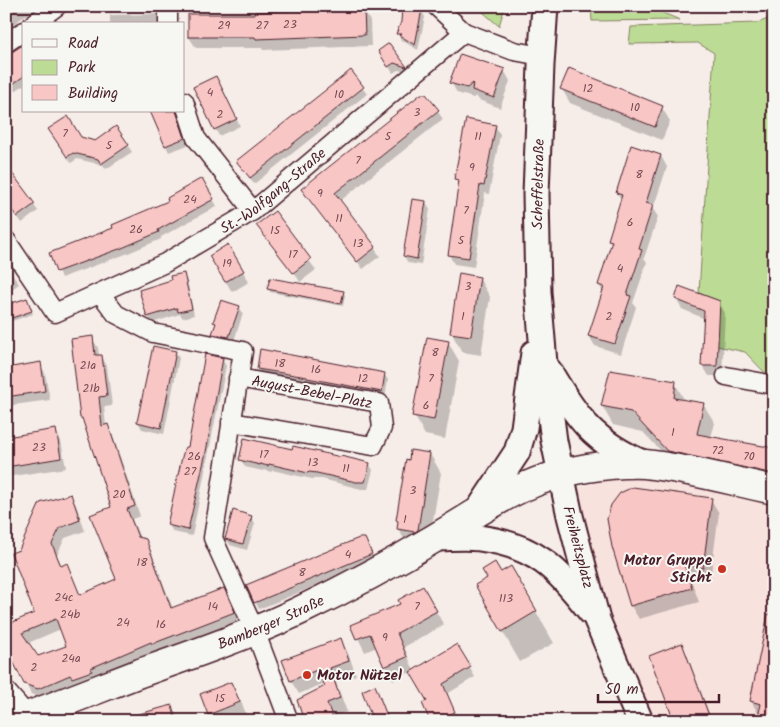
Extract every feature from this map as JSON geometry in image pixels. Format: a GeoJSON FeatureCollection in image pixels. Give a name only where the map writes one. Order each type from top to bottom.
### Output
{"type":"FeatureCollection","features":[{"type":"Feature","properties":{"kind":"main road","name":"Scheffelstraße"},"geometry":{"type":"LineString","coordinates":[[544,363],[540,323],[536,194],[541,56],[545,12]]}},
{"type":"Feature","properties":{"kind":"main road"},"geometry":{"type":"LineString","coordinates":[[478,510],[517,452],[521,439],[540,323]]}},
{"type":"Feature","properties":{"kind":"main road"},"geometry":{"type":"LineString","coordinates":[[544,363],[571,409],[590,430],[617,451],[645,464]]}},
{"type":"Feature","properties":{"kind":"main road","name":"Freiheitsplatz"},"geometry":{"type":"LineString","coordinates":[[544,363],[560,474],[597,620]]}},
{"type":"Feature","properties":{"kind":"main road"},"geometry":{"type":"LineString","coordinates":[[560,474],[600,467],[645,464],[774,490]]}},
{"type":"Feature","properties":{"kind":"main road","name":"Bamberger Straße"},"geometry":{"type":"LineString","coordinates":[[23,719],[255,631],[350,585],[436,538],[478,510],[514,491],[560,474]]}},
{"type":"Feature","properties":{"kind":"main road"},"geometry":{"type":"LineString","coordinates":[[436,538],[477,538],[505,542],[529,551],[553,568],[574,589],[597,620],[640,721]]}},
{"type":"Feature","properties":{"kind":"street"},"geometry":{"type":"LineString","coordinates":[[36,22],[57,6]]}},
{"type":"Feature","properties":{"kind":"street"},"geometry":{"type":"LineString","coordinates":[[168,6],[168,22]]}},
{"type":"Feature","properties":{"kind":"street"},"geometry":{"type":"LineString","coordinates":[[436,6],[464,32],[514,51],[541,56]]}},
{"type":"Feature","properties":{"kind":"street"},"geometry":{"type":"LineString","coordinates":[[6,43],[22,32]]}},
{"type":"Feature","properties":{"kind":"street","name":"St.-Wolfgang-Straße"},"geometry":{"type":"LineString","coordinates":[[6,240],[55,313],[100,293],[165,263],[253,211],[464,32]]}},
{"type":"Feature","properties":{"kind":"street"},"geometry":{"type":"LineString","coordinates":[[185,104],[196,138],[253,211]]}},
{"type":"Feature","properties":{"kind":"street","name":"August-Bebel-Platz"},"geometry":{"type":"LineString","coordinates":[[100,293],[116,314],[153,333],[243,351],[213,538],[255,631],[289,721]]}},
{"type":"Feature","properties":{"kind":"street"},"geometry":{"type":"LineString","coordinates":[[726,376],[774,385]]}},
{"type":"Feature","properties":{"kind":"street","name":"August-Bebel-Platz"},"geometry":{"type":"LineString","coordinates":[[231,422],[372,446],[382,428],[379,403],[238,378]]}},
{"type":"Feature","properties":{"kind":"street"},"geometry":{"type":"LineString","coordinates":[[6,691],[23,719]]}},
{"type":"Feature","properties":{"kind":"shaded area"},"geometry":{"type":"Polygon","coordinates":[[[651,474],[774,497],[774,721],[652,721],[605,612],[570,490],[619,476],[651,474]]]}},
{"type":"Feature","properties":{"kind":"green space"},"geometry":{"type":"Polygon","coordinates":[[[476,6],[505,6],[499,26],[476,6]]]}},
{"type":"Feature","properties":{"kind":"green space"},"geometry":{"type":"Polygon","coordinates":[[[591,6],[615,6],[658,11],[680,20],[592,21],[591,6]]]}},
{"type":"Feature","properties":{"kind":"green space"},"geometry":{"type":"Polygon","coordinates":[[[774,17],[774,378],[769,377],[745,352],[717,346],[719,301],[699,293],[714,53],[698,43],[629,44],[631,27],[757,23],[774,17]]]}},
{"type":"Feature","properties":{"kind":"building"},"geometry":{"type":"Polygon","coordinates":[[[364,8],[365,35],[256,39],[255,37],[188,37],[188,14],[255,14],[255,12],[364,8]]]}},
{"type":"Feature","properties":{"kind":"building"},"geometry":{"type":"Polygon","coordinates":[[[402,8],[422,9],[415,45],[399,35],[401,34],[396,34],[401,22],[402,8]]]}},
{"type":"Feature","properties":{"kind":"building"},"geometry":{"type":"Polygon","coordinates":[[[389,43],[407,67],[394,63],[388,67],[378,51],[389,43]]]}},
{"type":"Feature","properties":{"kind":"building"},"geometry":{"type":"Polygon","coordinates":[[[22,45],[22,77],[6,89],[6,56],[22,45]]]}},
{"type":"Feature","properties":{"kind":"building"},"geometry":{"type":"Polygon","coordinates":[[[460,54],[505,69],[494,98],[472,90],[473,83],[467,88],[449,83],[460,54]]]}},
{"type":"Feature","properties":{"kind":"building"},"geometry":{"type":"Polygon","coordinates":[[[569,68],[663,106],[655,127],[560,89],[569,68]]]}},
{"type":"Feature","properties":{"kind":"building"},"geometry":{"type":"Polygon","coordinates":[[[351,70],[364,87],[250,178],[236,161],[351,70]]]}},
{"type":"Feature","properties":{"kind":"building"},"geometry":{"type":"Polygon","coordinates":[[[216,76],[237,119],[214,130],[193,87],[216,76]]]}},
{"type":"Feature","properties":{"kind":"building"},"geometry":{"type":"Polygon","coordinates":[[[421,94],[426,94],[439,110],[335,193],[376,247],[357,262],[301,189],[421,94]]]}},
{"type":"Feature","properties":{"kind":"building"},"geometry":{"type":"Polygon","coordinates":[[[150,112],[176,112],[185,138],[165,146],[150,112]]]}},
{"type":"Feature","properties":{"kind":"building"},"geometry":{"type":"Polygon","coordinates":[[[68,116],[81,137],[95,141],[116,126],[129,145],[101,164],[98,159],[73,153],[67,157],[48,129],[68,116]]]}},
{"type":"Feature","properties":{"kind":"building"},"geometry":{"type":"Polygon","coordinates":[[[466,119],[496,125],[484,186],[480,185],[469,258],[448,255],[459,180],[454,179],[466,119]]]}},
{"type":"Feature","properties":{"kind":"building"},"geometry":{"type":"Polygon","coordinates":[[[631,145],[661,155],[646,203],[653,205],[639,249],[642,250],[627,295],[631,296],[615,344],[588,336],[604,287],[598,285],[612,241],[608,240],[622,195],[616,193],[631,145]]]}},
{"type":"Feature","properties":{"kind":"building"},"geometry":{"type":"Polygon","coordinates":[[[6,165],[35,204],[17,217],[6,202],[6,165]]]}},
{"type":"Feature","properties":{"kind":"building"},"geometry":{"type":"Polygon","coordinates":[[[202,178],[214,199],[158,230],[159,232],[122,248],[56,272],[49,253],[113,228],[112,225],[168,201],[167,198],[202,178]]]}},
{"type":"Feature","properties":{"kind":"building"},"geometry":{"type":"Polygon","coordinates":[[[412,199],[426,201],[417,259],[403,256],[412,199]]]}},
{"type":"Feature","properties":{"kind":"building"},"geometry":{"type":"Polygon","coordinates":[[[275,211],[311,259],[293,273],[256,225],[275,211]]]}},
{"type":"Feature","properties":{"kind":"building"},"geometry":{"type":"Polygon","coordinates":[[[228,244],[244,271],[225,282],[209,256],[228,244]]]}},
{"type":"Feature","properties":{"kind":"building"},"geometry":{"type":"Polygon","coordinates":[[[184,273],[192,309],[178,312],[177,308],[147,317],[139,290],[171,280],[170,276],[184,273]]]}},
{"type":"Feature","properties":{"kind":"building"},"geometry":{"type":"Polygon","coordinates":[[[459,273],[480,277],[471,336],[450,333],[459,273]]]}},
{"type":"Feature","properties":{"kind":"building"},"geometry":{"type":"Polygon","coordinates":[[[270,278],[344,291],[341,304],[267,289],[270,278]]]}},
{"type":"Feature","properties":{"kind":"building"},"geometry":{"type":"Polygon","coordinates":[[[679,286],[720,301],[717,366],[701,366],[704,311],[675,299],[679,286]]]}},
{"type":"Feature","properties":{"kind":"building"},"geometry":{"type":"Polygon","coordinates":[[[27,298],[32,311],[6,320],[6,305],[27,298]]]}},
{"type":"Feature","properties":{"kind":"building"},"geometry":{"type":"Polygon","coordinates":[[[221,300],[240,306],[229,337],[212,334],[216,323],[213,322],[221,300]]]}},
{"type":"Feature","properties":{"kind":"building"},"geometry":{"type":"Polygon","coordinates":[[[93,336],[95,355],[102,355],[107,396],[99,397],[102,426],[108,424],[135,506],[127,509],[138,537],[146,539],[171,608],[224,588],[235,612],[152,644],[151,642],[91,668],[92,671],[72,678],[70,675],[38,689],[24,684],[6,647],[6,625],[34,613],[11,553],[19,550],[40,503],[71,494],[80,520],[60,528],[52,544],[61,566],[67,563],[80,595],[116,579],[90,515],[111,507],[82,418],[80,418],[71,339],[93,336]],[[56,619],[22,633],[38,656],[66,646],[56,619]]]}},
{"type":"Feature","properties":{"kind":"building"},"geometry":{"type":"Polygon","coordinates":[[[427,337],[449,341],[434,420],[412,416],[427,337]]]}},
{"type":"Feature","properties":{"kind":"building"},"geometry":{"type":"Polygon","coordinates":[[[153,346],[176,351],[161,428],[137,422],[153,346]]]}},
{"type":"Feature","properties":{"kind":"building"},"geometry":{"type":"Polygon","coordinates":[[[260,349],[385,373],[382,392],[257,369],[260,349]]]}},
{"type":"Feature","properties":{"kind":"building"},"geometry":{"type":"Polygon","coordinates":[[[205,354],[223,358],[206,452],[188,530],[167,525],[182,457],[185,447],[188,447],[205,354]]]}},
{"type":"Feature","properties":{"kind":"building"},"geometry":{"type":"Polygon","coordinates":[[[41,362],[45,391],[6,397],[6,368],[41,362]]]}},
{"type":"Feature","properties":{"kind":"building"},"geometry":{"type":"Polygon","coordinates":[[[610,370],[676,381],[674,398],[704,403],[697,434],[774,448],[774,474],[667,451],[631,412],[601,406],[610,370]]]}},
{"type":"Feature","properties":{"kind":"building"},"geometry":{"type":"Polygon","coordinates":[[[56,429],[61,458],[6,467],[6,437],[56,429]]]}},
{"type":"Feature","properties":{"kind":"building"},"geometry":{"type":"Polygon","coordinates":[[[244,438],[292,449],[293,446],[370,463],[365,482],[356,482],[317,473],[239,460],[244,438]]]}},
{"type":"Feature","properties":{"kind":"building"},"geometry":{"type":"Polygon","coordinates":[[[410,450],[430,453],[418,530],[415,532],[397,529],[398,521],[396,520],[406,459],[409,460],[410,450]]]}},
{"type":"Feature","properties":{"kind":"building"},"geometry":{"type":"Polygon","coordinates":[[[633,487],[712,498],[703,568],[684,564],[692,588],[630,606],[612,547],[607,519],[611,505],[620,493],[633,487]]]}},
{"type":"Feature","properties":{"kind":"building"},"geometry":{"type":"Polygon","coordinates":[[[233,510],[252,516],[243,544],[225,539],[233,510]]]}},
{"type":"Feature","properties":{"kind":"building"},"geometry":{"type":"Polygon","coordinates":[[[359,538],[365,538],[372,554],[254,603],[246,585],[359,538]]]}},
{"type":"Feature","properties":{"kind":"building"},"geometry":{"type":"Polygon","coordinates":[[[495,562],[501,572],[511,566],[537,611],[502,632],[475,585],[487,578],[482,570],[495,562]]]}},
{"type":"Feature","properties":{"kind":"building"},"geometry":{"type":"Polygon","coordinates":[[[423,586],[437,611],[397,633],[407,657],[384,667],[370,634],[356,639],[350,625],[400,604],[398,600],[423,586]]]}},
{"type":"Feature","properties":{"kind":"building"},"geometry":{"type":"Polygon","coordinates":[[[768,614],[774,615],[774,721],[757,721],[761,704],[750,701],[768,614]]]}},
{"type":"Feature","properties":{"kind":"building"},"geometry":{"type":"Polygon","coordinates":[[[341,638],[349,661],[330,668],[340,698],[327,703],[334,721],[304,721],[297,700],[325,686],[317,670],[290,681],[282,660],[341,638]]]}},
{"type":"Feature","properties":{"kind":"building"},"geometry":{"type":"Polygon","coordinates":[[[682,643],[711,721],[674,721],[649,656],[682,643]]]}},
{"type":"Feature","properties":{"kind":"building"},"geometry":{"type":"Polygon","coordinates":[[[457,644],[471,667],[443,684],[455,712],[448,715],[450,721],[430,721],[422,703],[427,701],[410,672],[457,644]]]}},
{"type":"Feature","properties":{"kind":"building"},"geometry":{"type":"Polygon","coordinates":[[[231,682],[240,702],[208,715],[200,694],[231,682]]]}},
{"type":"Feature","properties":{"kind":"building"},"geometry":{"type":"Polygon","coordinates":[[[375,685],[389,721],[373,721],[362,691],[375,685]]]}},
{"type":"Feature","properties":{"kind":"building"},"geometry":{"type":"Polygon","coordinates":[[[172,705],[176,721],[129,721],[128,717],[172,705]]]}},
{"type":"Feature","properties":{"kind":"place","name":"Motor Gruppe Sticht"},"geometry":{"type":"Point","coordinates":[722,569]}},
{"type":"Feature","properties":{"kind":"place","name":"Motor Nützel"},"geometry":{"type":"Point","coordinates":[307,675]}}]}
